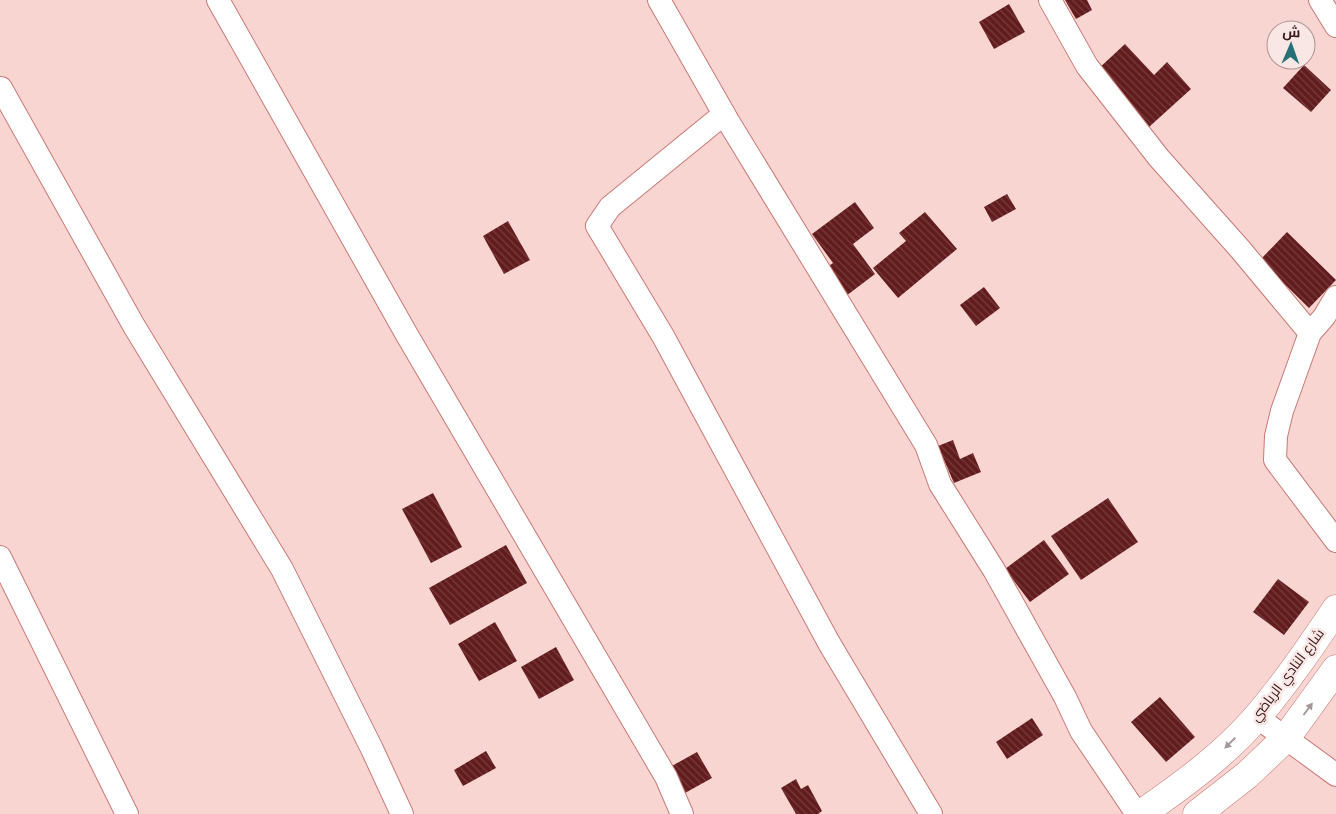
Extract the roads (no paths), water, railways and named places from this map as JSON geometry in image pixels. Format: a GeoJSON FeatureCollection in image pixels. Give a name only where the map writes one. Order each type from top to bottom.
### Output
{"type":"FeatureCollection","features":[{"type":"Feature","properties":{"kind":"main road","name":"شارع النادي الرياضي"},"geometry":{"type":"LineString","coordinates":[[1141,814],[1179,788],[1218,756],[1257,717],[1287,680],[1336,609]]}},
{"type":"Feature","properties":{"kind":"main road"},"geometry":{"type":"LineString","coordinates":[[1204,812],[1286,738],[1336,669]]}},
{"type":"Feature","properties":{"kind":"street"},"geometry":{"type":"LineString","coordinates":[[218,0],[412,343],[666,778],[682,814]]}},
{"type":"Feature","properties":{"kind":"street"},"geometry":{"type":"LineString","coordinates":[[659,0],[724,114],[926,445],[940,484],[994,570],[1065,697],[1081,730],[1136,814]]}},
{"type":"Feature","properties":{"kind":"street"},"geometry":{"type":"LineString","coordinates":[[1050,0],[1087,66],[1147,143],[1240,249],[1310,333]]}},
{"type":"Feature","properties":{"kind":"street"},"geometry":{"type":"LineString","coordinates":[[1320,0],[1336,26]]}},
{"type":"Feature","properties":{"kind":"street"},"geometry":{"type":"LineString","coordinates":[[1,88],[134,326],[282,569],[372,749],[402,814]]}},
{"type":"Feature","properties":{"kind":"street"},"geometry":{"type":"LineString","coordinates":[[724,114],[610,207],[597,226],[663,336],[829,643],[931,814]]}},
{"type":"Feature","properties":{"kind":"street"},"geometry":{"type":"LineString","coordinates":[[1336,297],[1324,317],[1310,333],[1282,411],[1276,436],[1275,460],[1336,541]]}},
{"type":"Feature","properties":{"kind":"street"},"geometry":{"type":"LineString","coordinates":[[0,557],[127,814]]}},
{"type":"Feature","properties":{"kind":"street"},"geometry":{"type":"LineString","coordinates":[[1257,717],[1336,775]]}}]}
